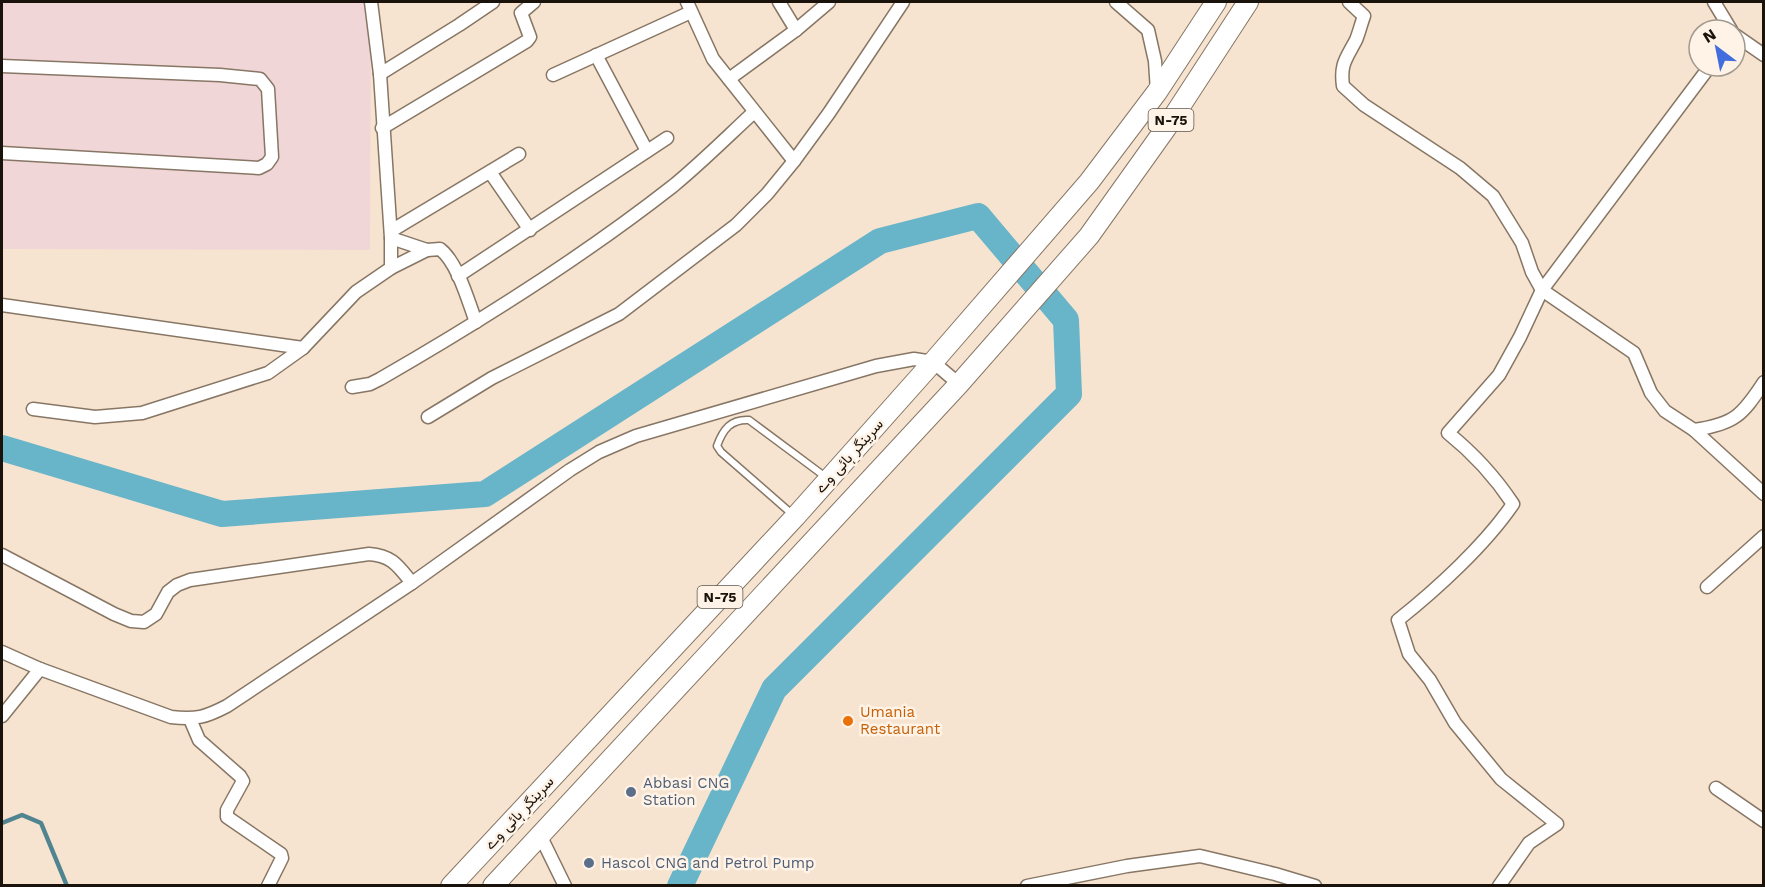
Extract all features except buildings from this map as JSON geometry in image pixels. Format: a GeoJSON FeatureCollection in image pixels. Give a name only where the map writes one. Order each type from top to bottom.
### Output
{"type":"FeatureCollection","features":[{"type":"Feature","properties":{"kind":"highway","name":"سرینگر ہائی وے"},"geometry":{"type":"LineString","coordinates":[[451,885],[795,517],[984,304],[1089,182],[1157,92],[1216,2]]}},
{"type":"Feature","properties":{"kind":"highway","name":"سرینگر ہائی وے"},"geometry":{"type":"LineString","coordinates":[[493,885],[958,384],[1089,237],[1166,128],[1248,2]]}},
{"type":"Feature","properties":{"kind":"street"},"geometry":{"type":"LineString","coordinates":[[372,2],[380,74],[391,235],[391,268]]}},
{"type":"Feature","properties":{"kind":"street"},"geometry":{"type":"LineString","coordinates":[[380,74],[493,2]]}},
{"type":"Feature","properties":{"kind":"street"},"geometry":{"type":"LineString","coordinates":[[382,128],[527,41],[530,37],[521,13],[534,2]]}},
{"type":"Feature","properties":{"kind":"street"},"geometry":{"type":"LineString","coordinates":[[779,2],[796,30]]}},
{"type":"Feature","properties":{"kind":"street"},"geometry":{"type":"LineString","coordinates":[[729,79],[796,30],[829,2]]}},
{"type":"Feature","properties":{"kind":"street"},"geometry":{"type":"LineString","coordinates":[[428,417],[492,378],[619,314],[736,225],[767,194],[794,161],[903,2]]}},
{"type":"Feature","properties":{"kind":"street"},"geometry":{"type":"LineString","coordinates":[[1116,2],[1148,30],[1155,61],[1157,92]]}},
{"type":"Feature","properties":{"kind":"street"},"geometry":{"type":"LineString","coordinates":[[1349,2],[1364,16],[1357,37],[1343,61],[1341,73],[1343,86],[1364,105],[1461,168],[1493,196],[1522,243],[1532,273],[1542,290],[1634,353],[1651,393],[1665,411],[1694,430],[1764,494]]}},
{"type":"Feature","properties":{"kind":"street"},"geometry":{"type":"LineString","coordinates":[[1714,2],[1724,18]]}},
{"type":"Feature","properties":{"kind":"street"},"geometry":{"type":"LineString","coordinates":[[554,75],[689,7],[707,50],[794,161]]}},
{"type":"Feature","properties":{"kind":"street"},"geometry":{"type":"LineString","coordinates":[[1747,43],[1764,55]]}},
{"type":"Feature","properties":{"kind":"street"},"geometry":{"type":"LineString","coordinates":[[596,55],[647,152]]}},
{"type":"Feature","properties":{"kind":"street"},"geometry":{"type":"LineString","coordinates":[[2,66],[220,75],[260,79],[268,89],[272,157],[267,164],[259,168],[2,153]]}},
{"type":"Feature","properties":{"kind":"street"},"geometry":{"type":"LineString","coordinates":[[1499,885],[1529,843],[1557,824],[1501,779],[1455,723],[1430,680],[1409,654],[1398,620],[1420,603],[1461,562],[1503,519],[1513,504],[1463,445],[1448,433],[1499,375],[1542,290],[1701,78]]}},
{"type":"Feature","properties":{"kind":"street"},"geometry":{"type":"LineString","coordinates":[[352,387],[370,384],[380,379],[476,322],[609,234],[675,184],[754,112]]}},
{"type":"Feature","properties":{"kind":"street"},"geometry":{"type":"LineString","coordinates":[[458,276],[667,138]]}},
{"type":"Feature","properties":{"kind":"street"},"geometry":{"type":"LineString","coordinates":[[391,235],[519,154]]}},
{"type":"Feature","properties":{"kind":"street"},"geometry":{"type":"LineString","coordinates":[[490,172],[530,230]]}},
{"type":"Feature","properties":{"kind":"street"},"geometry":{"type":"LineString","coordinates":[[391,235],[427,250]]}},
{"type":"Feature","properties":{"kind":"street"},"geometry":{"type":"LineString","coordinates":[[33,409],[95,417],[142,413],[268,373],[303,348],[356,292],[391,268],[427,250],[440,249],[445,252],[458,276],[476,322]]}},
{"type":"Feature","properties":{"kind":"street"},"geometry":{"type":"LineString","coordinates":[[2,305],[303,348]]}},
{"type":"Feature","properties":{"kind":"street"},"geometry":{"type":"LineString","coordinates":[[2,652],[40,669],[171,717],[190,719],[207,717],[412,583],[570,470],[599,452],[636,436],[876,366],[914,359],[933,362],[958,384]]}},
{"type":"Feature","properties":{"kind":"street"},"geometry":{"type":"LineString","coordinates":[[1694,430],[1719,426],[1736,417],[1764,382]]}},
{"type":"Feature","properties":{"kind":"street"},"geometry":{"type":"LineString","coordinates":[[1707,587],[1762,539]]}},
{"type":"Feature","properties":{"kind":"street"},"geometry":{"type":"LineString","coordinates":[[2,555],[114,614],[131,621],[144,622],[156,614],[168,592],[177,585],[190,580],[369,554],[382,556],[394,562],[412,583]]}},
{"type":"Feature","properties":{"kind":"street"},"geometry":{"type":"LineString","coordinates":[[2,716],[40,669]]}},
{"type":"Feature","properties":{"kind":"street"},"geometry":{"type":"LineString","coordinates":[[190,719],[199,740],[243,781],[226,810],[227,817],[281,854],[282,858],[267,885]]}},
{"type":"Feature","properties":{"kind":"street"},"geometry":{"type":"LineString","coordinates":[[1716,788],[1764,821]]}},
{"type":"Feature","properties":{"kind":"street"},"geometry":{"type":"LineString","coordinates":[[540,836],[565,885]]}},
{"type":"Feature","properties":{"kind":"street"},"geometry":{"type":"LineString","coordinates":[[1027,885],[1127,866],[1200,856],[1275,873],[1315,885]]}},
{"type":"Feature","properties":{"kind":"lane"},"geometry":{"type":"LineString","coordinates":[[795,517],[722,453],[717,446],[720,436],[732,423],[738,420],[749,420],[829,479]]}},
{"type":"Feature","properties":{"kind":"shaded area"},"geometry":{"type":"Polygon","coordinates":[[[2,2],[371,2],[370,250],[2,249],[2,2]]]}},
{"type":"Feature","properties":{"kind":"waterway"},"geometry":{"type":"LineString","coordinates":[[2,448],[222,514],[485,494],[880,241],[978,216],[1066,320],[1069,394],[774,689],[680,886]]}},
{"type":"Feature","properties":{"kind":"waterway"},"geometry":{"type":"LineString","coordinates":[[2,823],[22,815],[41,823],[67,886]]}},
{"type":"Feature","properties":{"kind":"place","name":"Umania Restaurant"},"geometry":{"type":"Point","coordinates":[848,721]}},
{"type":"Feature","properties":{"kind":"place","name":"Abbasi CNG Station"},"geometry":{"type":"Point","coordinates":[631,792]}},
{"type":"Feature","properties":{"kind":"place","name":"Hascol CNG and Petrol Pump"},"geometry":{"type":"Point","coordinates":[589,863]}}]}
